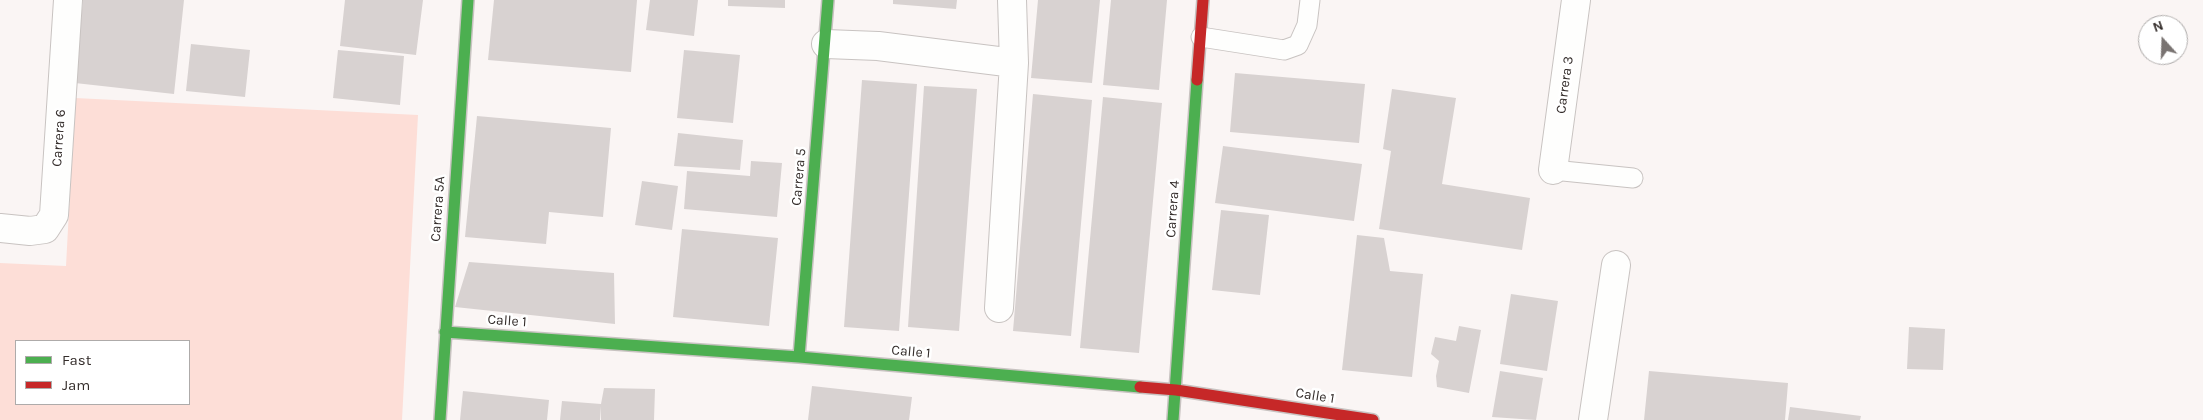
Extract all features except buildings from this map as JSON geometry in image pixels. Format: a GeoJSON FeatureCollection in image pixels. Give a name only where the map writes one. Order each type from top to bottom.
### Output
{"type":"FeatureCollection","features":[{"type":"Feature","properties":{"kind":"street","name":"Carrera 6"},"geometry":{"type":"LineString","coordinates":[[0,228],[30,231],[45,229],[54,215],[68,0]]}},
{"type":"Feature","properties":{"kind":"street","name":"Carrera 5A"},"geometry":{"type":"LineString","coordinates":[[440,420],[468,0]]}},
{"type":"Feature","properties":{"kind":"street","name":"Carrera 5"},"geometry":{"type":"LineString","coordinates":[[798,357],[826,44],[828,0]]}},
{"type":"Feature","properties":{"kind":"street"},"geometry":{"type":"LineString","coordinates":[[999,308],[1014,63],[1012,0]]}},
{"type":"Feature","properties":{"kind":"street","name":"Carrera 4"},"geometry":{"type":"LineString","coordinates":[[1173,420],[1204,0]]}},
{"type":"Feature","properties":{"kind":"street","name":"Carrera 3"},"geometry":{"type":"LineString","coordinates":[[1553,170],[1576,0]]}},
{"type":"Feature","properties":{"kind":"street"},"geometry":{"type":"LineString","coordinates":[[826,44],[878,46],[1014,63]]}},
{"type":"Feature","properties":{"kind":"street"},"geometry":{"type":"LineString","coordinates":[[1593,420],[1616,265]]}},
{"type":"Feature","properties":{"kind":"street","name":"Calle 1"},"geometry":{"type":"LineString","coordinates":[[445,332],[798,357],[1176,390],[1373,420]]}},
{"type":"Feature","properties":{"kind":"lane"},"geometry":{"type":"LineString","coordinates":[[1201,37],[1284,50],[1298,44],[1307,25],[1310,0]]}},
{"type":"Feature","properties":{"kind":"lane"},"geometry":{"type":"LineString","coordinates":[[1553,170],[1633,178]]}},
{"type":"Feature","properties":{"kind":"shaded area"},"geometry":{"type":"Polygon","coordinates":[[[75,98],[418,115],[402,420],[0,420],[0,263],[66,266],[75,98]]]}},
{"type":"Feature","properties":{"kind":"traffic: fast"},"geometry":{"type":"LineString","coordinates":[[440,420],[468,0]]}},
{"type":"Feature","properties":{"kind":"traffic: fast"},"geometry":{"type":"LineString","coordinates":[[799,357],[828,0]]}},
{"type":"Feature","properties":{"kind":"traffic: fast"},"geometry":{"type":"LineString","coordinates":[[1173,420],[1197,80]]}},
{"type":"Feature","properties":{"kind":"traffic: fast"},"geometry":{"type":"LineString","coordinates":[[445,332],[799,357],[1140,387]]}},
{"type":"Feature","properties":{"kind":"traffic: jam"},"geometry":{"type":"LineString","coordinates":[[1197,80],[1203,0]]}},
{"type":"Feature","properties":{"kind":"traffic: jam"},"geometry":{"type":"LineString","coordinates":[[1140,387],[1176,390],[1373,420]]}}]}
